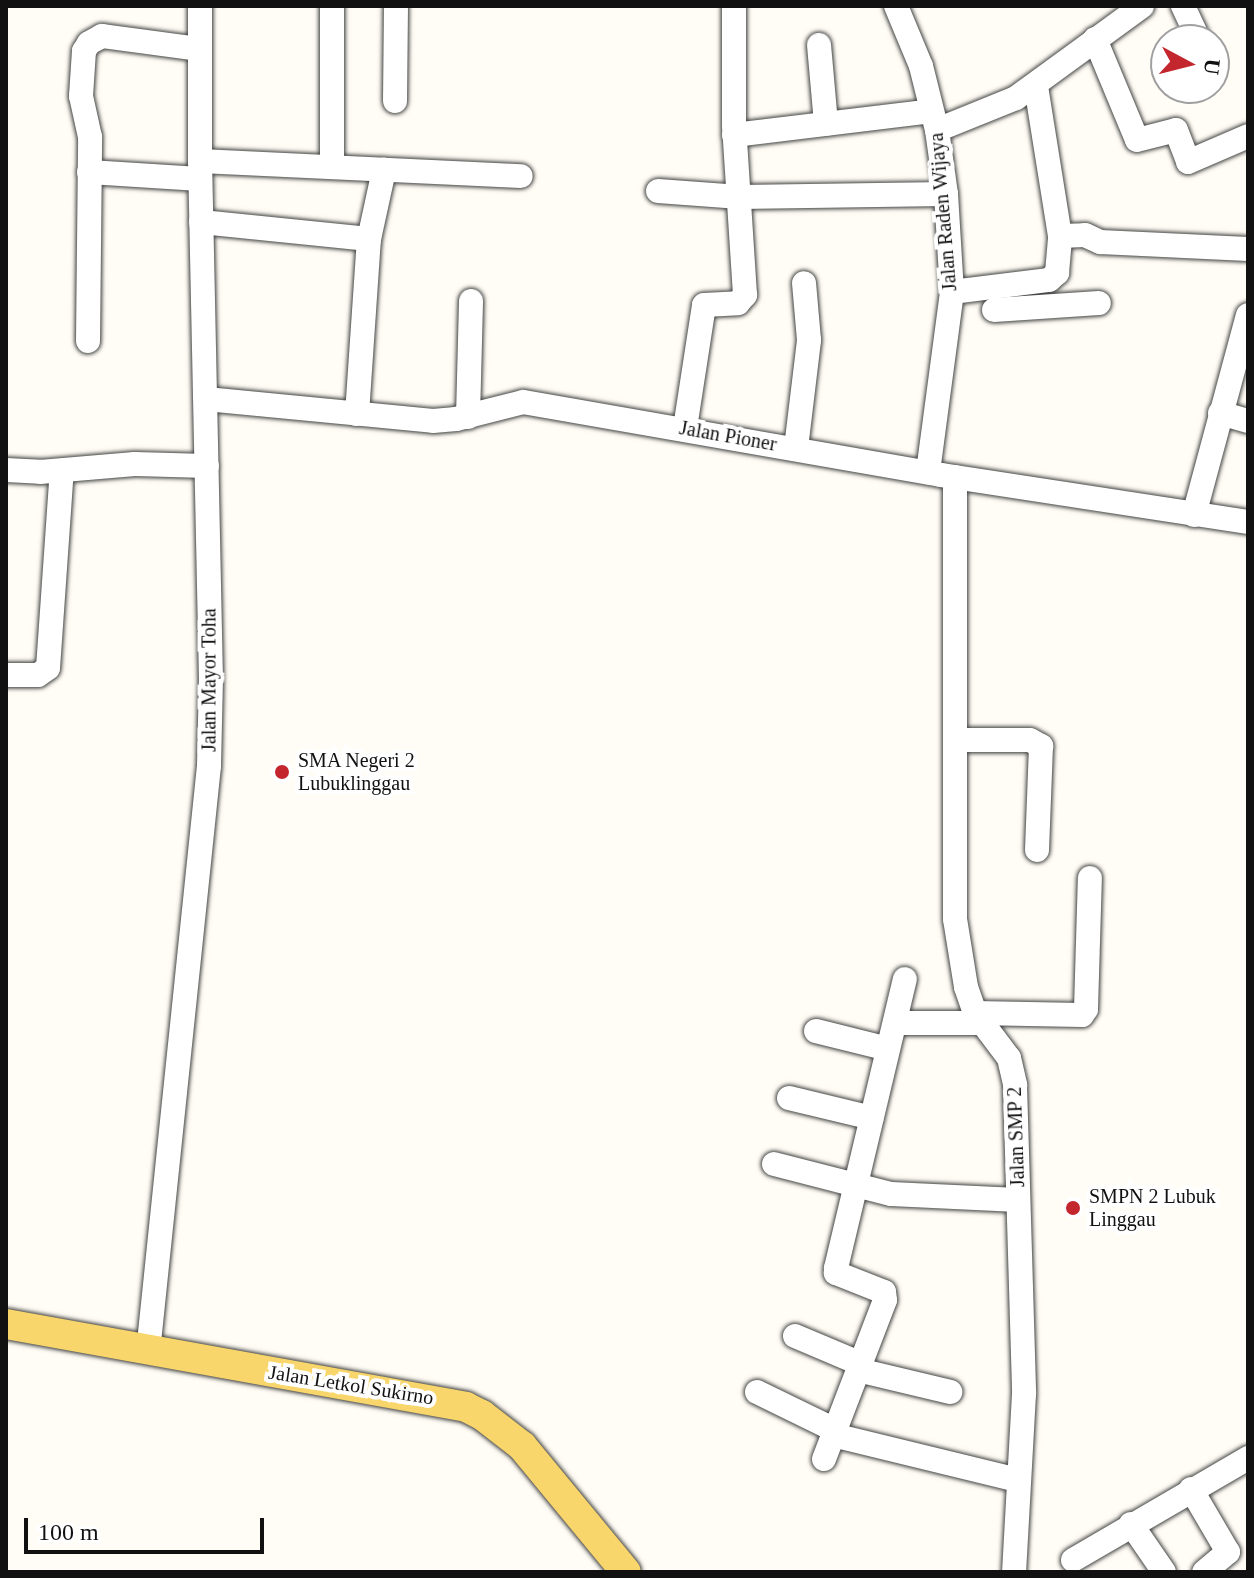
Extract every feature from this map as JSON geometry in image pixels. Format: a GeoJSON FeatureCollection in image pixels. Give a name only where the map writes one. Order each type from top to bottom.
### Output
{"type":"FeatureCollection","features":[{"type":"Feature","properties":{"kind":"main road","name":"Jalan Letkol Sukirno"},"geometry":{"type":"LineString","coordinates":[[6,1324],[148,1352],[431,1398],[474,1411],[510,1436],[543,1468],[626,1572]]}},
{"type":"Feature","properties":{"kind":"street","name":"Jalan Mayor Toha"},"geometry":{"type":"LineString","coordinates":[[148,1352],[209,766],[211,680],[200,170],[200,6]]}},
{"type":"Feature","properties":{"kind":"street"},"geometry":{"type":"LineString","coordinates":[[332,6],[332,167]]}},
{"type":"Feature","properties":{"kind":"street"},"geometry":{"type":"LineString","coordinates":[[395,101],[396,6]]}},
{"type":"Feature","properties":{"kind":"street"},"geometry":{"type":"LineString","coordinates":[[685,428],[704,305],[738,303],[745,295],[734,135],[734,6]]}},
{"type":"Feature","properties":{"kind":"street","name":"Jalan Raden Wijaya"},"geometry":{"type":"LineString","coordinates":[[896,6],[921,66],[935,120],[946,194],[952,292],[928,472]]}},
{"type":"Feature","properties":{"kind":"street"},"geometry":{"type":"LineString","coordinates":[[734,135],[826,124],[935,120],[997,107],[1036,86],[1142,6]]}},
{"type":"Feature","properties":{"kind":"street"},"geometry":{"type":"LineString","coordinates":[[88,341],[90,137],[81,96],[84,51],[89,43],[102,36],[199,49]]}},
{"type":"Feature","properties":{"kind":"street"},"geometry":{"type":"LineString","coordinates":[[1095,39],[1137,140],[1176,130],[1188,162],[1248,136]]}},
{"type":"Feature","properties":{"kind":"street"},"geometry":{"type":"LineString","coordinates":[[819,45],[826,124]]}},
{"type":"Feature","properties":{"kind":"street"},"geometry":{"type":"LineString","coordinates":[[952,292],[1049,280],[1057,273],[1060,236],[1036,86]]}},
{"type":"Feature","properties":{"kind":"street"},"geometry":{"type":"LineString","coordinates":[[89,172],[332,167],[521,176]]}},
{"type":"Feature","properties":{"kind":"street"},"geometry":{"type":"LineString","coordinates":[[357,414],[369,239],[384,170]]}},
{"type":"Feature","properties":{"kind":"street"},"geometry":{"type":"LineString","coordinates":[[658,191],[740,197],[946,194]]}},
{"type":"Feature","properties":{"kind":"street"},"geometry":{"type":"LineString","coordinates":[[201,222],[369,239]]}},
{"type":"Feature","properties":{"kind":"street"},"geometry":{"type":"LineString","coordinates":[[1060,236],[1085,235],[1100,242],[1248,249]]}},
{"type":"Feature","properties":{"kind":"street"},"geometry":{"type":"LineString","coordinates":[[1049,280],[1052,305]]}},
{"type":"Feature","properties":{"kind":"street"},"geometry":{"type":"LineString","coordinates":[[796,448],[809,340],[804,283]]}},
{"type":"Feature","properties":{"kind":"street"},"geometry":{"type":"LineString","coordinates":[[468,417],[471,301]]}},
{"type":"Feature","properties":{"kind":"street"},"geometry":{"type":"LineString","coordinates":[[994,310],[1099,303]]}},
{"type":"Feature","properties":{"kind":"street"},"geometry":{"type":"LineString","coordinates":[[1194,515],[1245,330]]}},
{"type":"Feature","properties":{"kind":"street","name":"Jalan Pioner"},"geometry":{"type":"LineString","coordinates":[[206,399],[433,421],[468,417],[523,402],[955,477],[1248,522]]}},
{"type":"Feature","properties":{"kind":"street"},"geometry":{"type":"LineString","coordinates":[[1220,413],[1248,421]]}},
{"type":"Feature","properties":{"kind":"street"},"geometry":{"type":"LineString","coordinates":[[6,470],[62,470],[135,464],[207,466]]}},
{"type":"Feature","properties":{"kind":"street"},"geometry":{"type":"LineString","coordinates":[[6,675],[38,675],[48,668],[62,470]]}},
{"type":"Feature","properties":{"kind":"street","name":"Jalan SMP 2"},"geometry":{"type":"LineString","coordinates":[[955,477],[955,919],[966,987],[979,1018],[1004,1049],[1013,1069],[1024,1394],[1014,1572]]}},
{"type":"Feature","properties":{"kind":"street"},"geometry":{"type":"LineString","coordinates":[[955,740],[1030,740],[1041,746],[1037,850]]}},
{"type":"Feature","properties":{"kind":"street"},"geometry":{"type":"LineString","coordinates":[[895,1023],[1082,1015],[1086,1009],[1090,878]]}},
{"type":"Feature","properties":{"kind":"street"},"geometry":{"type":"LineString","coordinates":[[824,1459],[885,1300],[884,1292],[836,1273],[905,979]]}},
{"type":"Feature","properties":{"kind":"street"},"geometry":{"type":"LineString","coordinates":[[816,1031],[888,1049]]}},
{"type":"Feature","properties":{"kind":"street"},"geometry":{"type":"LineString","coordinates":[[789,1098],[872,1118]]}},
{"type":"Feature","properties":{"kind":"street"},"geometry":{"type":"LineString","coordinates":[[774,1164],[858,1187],[917,1197],[1018,1200]]}},
{"type":"Feature","properties":{"kind":"street"},"geometry":{"type":"LineString","coordinates":[[795,1336],[859,1367],[950,1392]]}},
{"type":"Feature","properties":{"kind":"street"},"geometry":{"type":"LineString","coordinates":[[757,1392],[834,1433],[1017,1480]]}},
{"type":"Feature","properties":{"kind":"street"},"geometry":{"type":"LineString","coordinates":[[1073,1560],[1248,1458]]}},
{"type":"Feature","properties":{"kind":"street"},"geometry":{"type":"LineString","coordinates":[[1191,1489],[1228,1552],[1204,1572]]}},
{"type":"Feature","properties":{"kind":"street"},"geometry":{"type":"LineString","coordinates":[[1131,1524],[1164,1572]]}},
{"type":"Feature","properties":{"kind":"place","name":"SMA Negeri 2 Lubuklinggau"},"geometry":{"type":"Point","coordinates":[282,772]}},
{"type":"Feature","properties":{"kind":"place","name":"SMPN 2 Lubuk Linggau"},"geometry":{"type":"Point","coordinates":[1073,1208]}}]}
